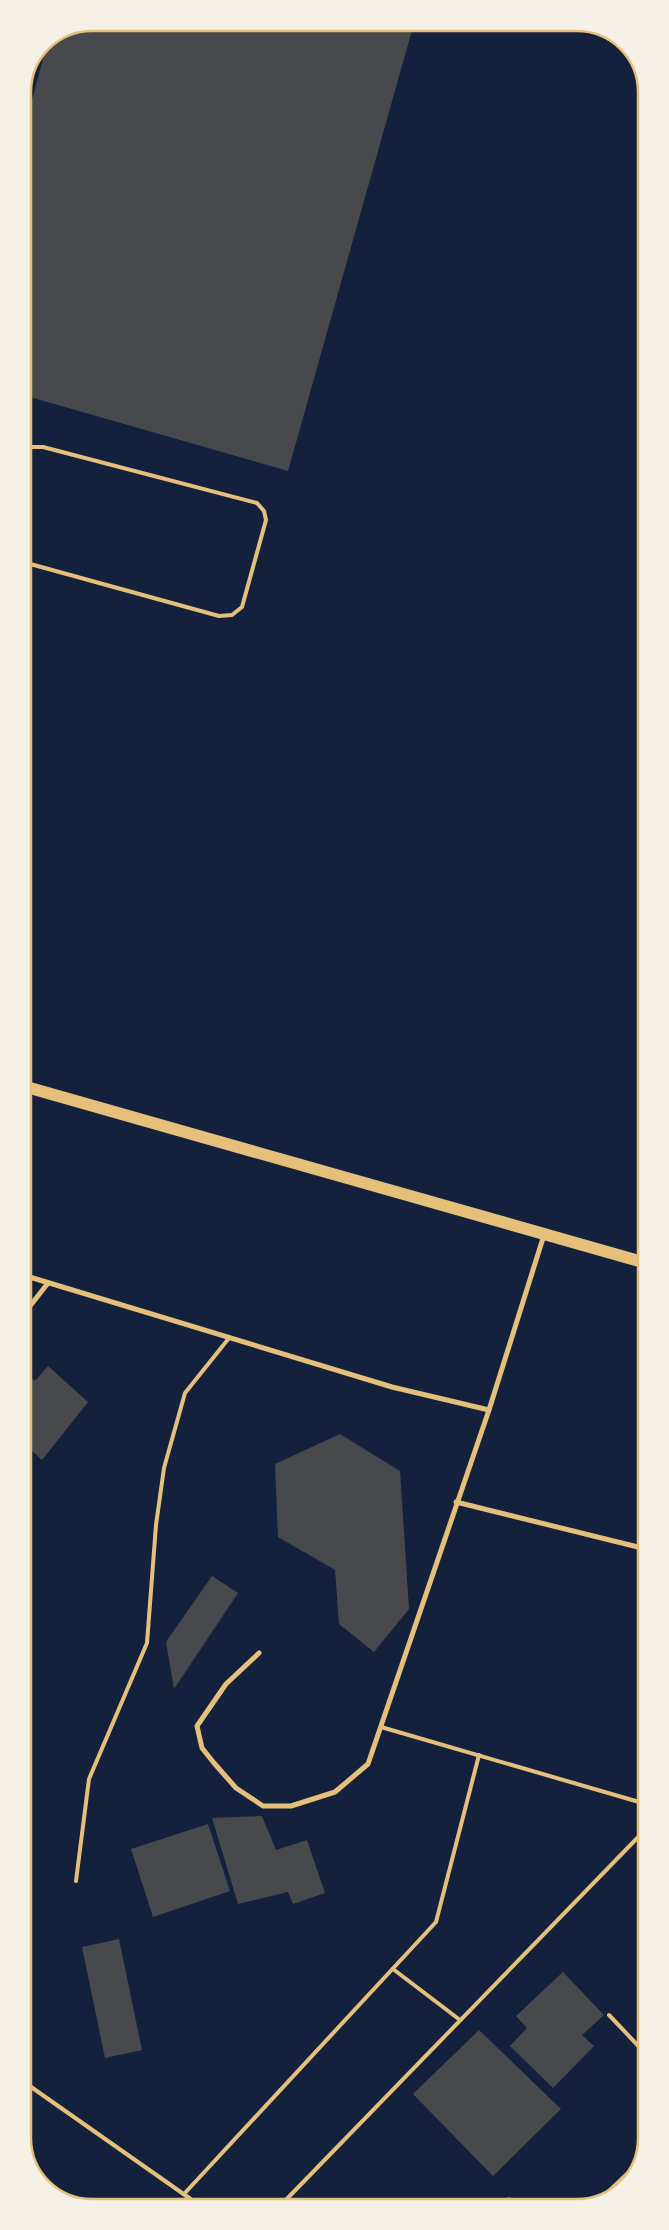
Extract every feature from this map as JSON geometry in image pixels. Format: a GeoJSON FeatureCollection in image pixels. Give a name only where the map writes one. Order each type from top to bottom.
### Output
{"type":"FeatureCollection","features":[{"type":"Feature","properties":{"kind":"main road"},"geometry":{"type":"LineString","coordinates":[[31,1088],[638,1260]]}},
{"type":"Feature","properties":{"kind":"street"},"geometry":{"type":"LineString","coordinates":[[259,1653],[226,1684],[197,1726],[202,1748],[236,1788],[263,1806],[291,1806],[335,1792],[368,1764],[489,1410],[545,1234]]}},
{"type":"Feature","properties":{"kind":"street"},"geometry":{"type":"LineString","coordinates":[[31,1278],[392,1387],[489,1410]]}},
{"type":"Feature","properties":{"kind":"street"},"geometry":{"type":"LineString","coordinates":[[31,1305],[48,1283]]}},
{"type":"Feature","properties":{"kind":"street"},"geometry":{"type":"LineString","coordinates":[[456,1502],[638,1547]]}},
{"type":"Feature","properties":{"kind":"lane"},"geometry":{"type":"LineString","coordinates":[[31,448],[43,447],[257,503],[264,511],[266,520],[242,607],[232,615],[218,616],[31,564]]}},
{"type":"Feature","properties":{"kind":"lane"},"geometry":{"type":"LineString","coordinates":[[76,1880],[89,1779],[147,1643],[156,1525],[164,1468],[185,1393],[229,1338]]}},
{"type":"Feature","properties":{"kind":"lane"},"geometry":{"type":"LineString","coordinates":[[381,1727],[638,1802]]}},
{"type":"Feature","properties":{"kind":"lane"},"geometry":{"type":"LineString","coordinates":[[184,2194],[436,1922],[479,1755]]}},
{"type":"Feature","properties":{"kind":"lane"},"geometry":{"type":"LineString","coordinates":[[287,2199],[638,1837]]}},
{"type":"Feature","properties":{"kind":"lane"},"geometry":{"type":"LineString","coordinates":[[393,1969],[460,2020]]}},
{"type":"Feature","properties":{"kind":"lane"},"geometry":{"type":"LineString","coordinates":[[609,2015],[638,2046]]}},
{"type":"Feature","properties":{"kind":"lane"},"geometry":{"type":"LineString","coordinates":[[31,2087],[191,2199]]}},
{"type":"Feature","properties":{"kind":"building"},"geometry":{"type":"Polygon","coordinates":[[[412,31],[288,471],[31,397],[31,104],[44,54],[58,41],[80,32],[412,31]]]}},
{"type":"Feature","properties":{"kind":"building"},"geometry":{"type":"Polygon","coordinates":[[[48,1366],[88,1402],[42,1460],[31,1450],[31,1377],[35,1381],[48,1366]]]}},
{"type":"Feature","properties":{"kind":"building"},"geometry":{"type":"Polygon","coordinates":[[[340,1434],[400,1471],[409,1609],[374,1652],[339,1624],[335,1570],[278,1537],[275,1464],[340,1434]]]}},
{"type":"Feature","properties":{"kind":"building"},"geometry":{"type":"Polygon","coordinates":[[[212,1576],[238,1593],[174,1689],[166,1642],[212,1576]]]}},
{"type":"Feature","properties":{"kind":"building"},"geometry":{"type":"Polygon","coordinates":[[[262,1816],[276,1850],[307,1840],[325,1893],[293,1904],[288,1892],[238,1904],[212,1818],[262,1816]]]}},
{"type":"Feature","properties":{"kind":"building"},"geometry":{"type":"Polygon","coordinates":[[[208,1824],[230,1891],[153,1917],[131,1849],[208,1824]]]}},
{"type":"Feature","properties":{"kind":"building"},"geometry":{"type":"Polygon","coordinates":[[[119,1939],[142,2050],[105,2058],[82,1947],[119,1939]]]}},
{"type":"Feature","properties":{"kind":"building"},"geometry":{"type":"Polygon","coordinates":[[[563,1972],[604,2015],[582,2035],[594,2046],[553,2088],[510,2046],[527,2028],[516,2016],[563,1972]]]}},
{"type":"Feature","properties":{"kind":"building"},"geometry":{"type":"Polygon","coordinates":[[[479,2030],[561,2109],[493,2176],[413,2094],[479,2030]]]}}]}
